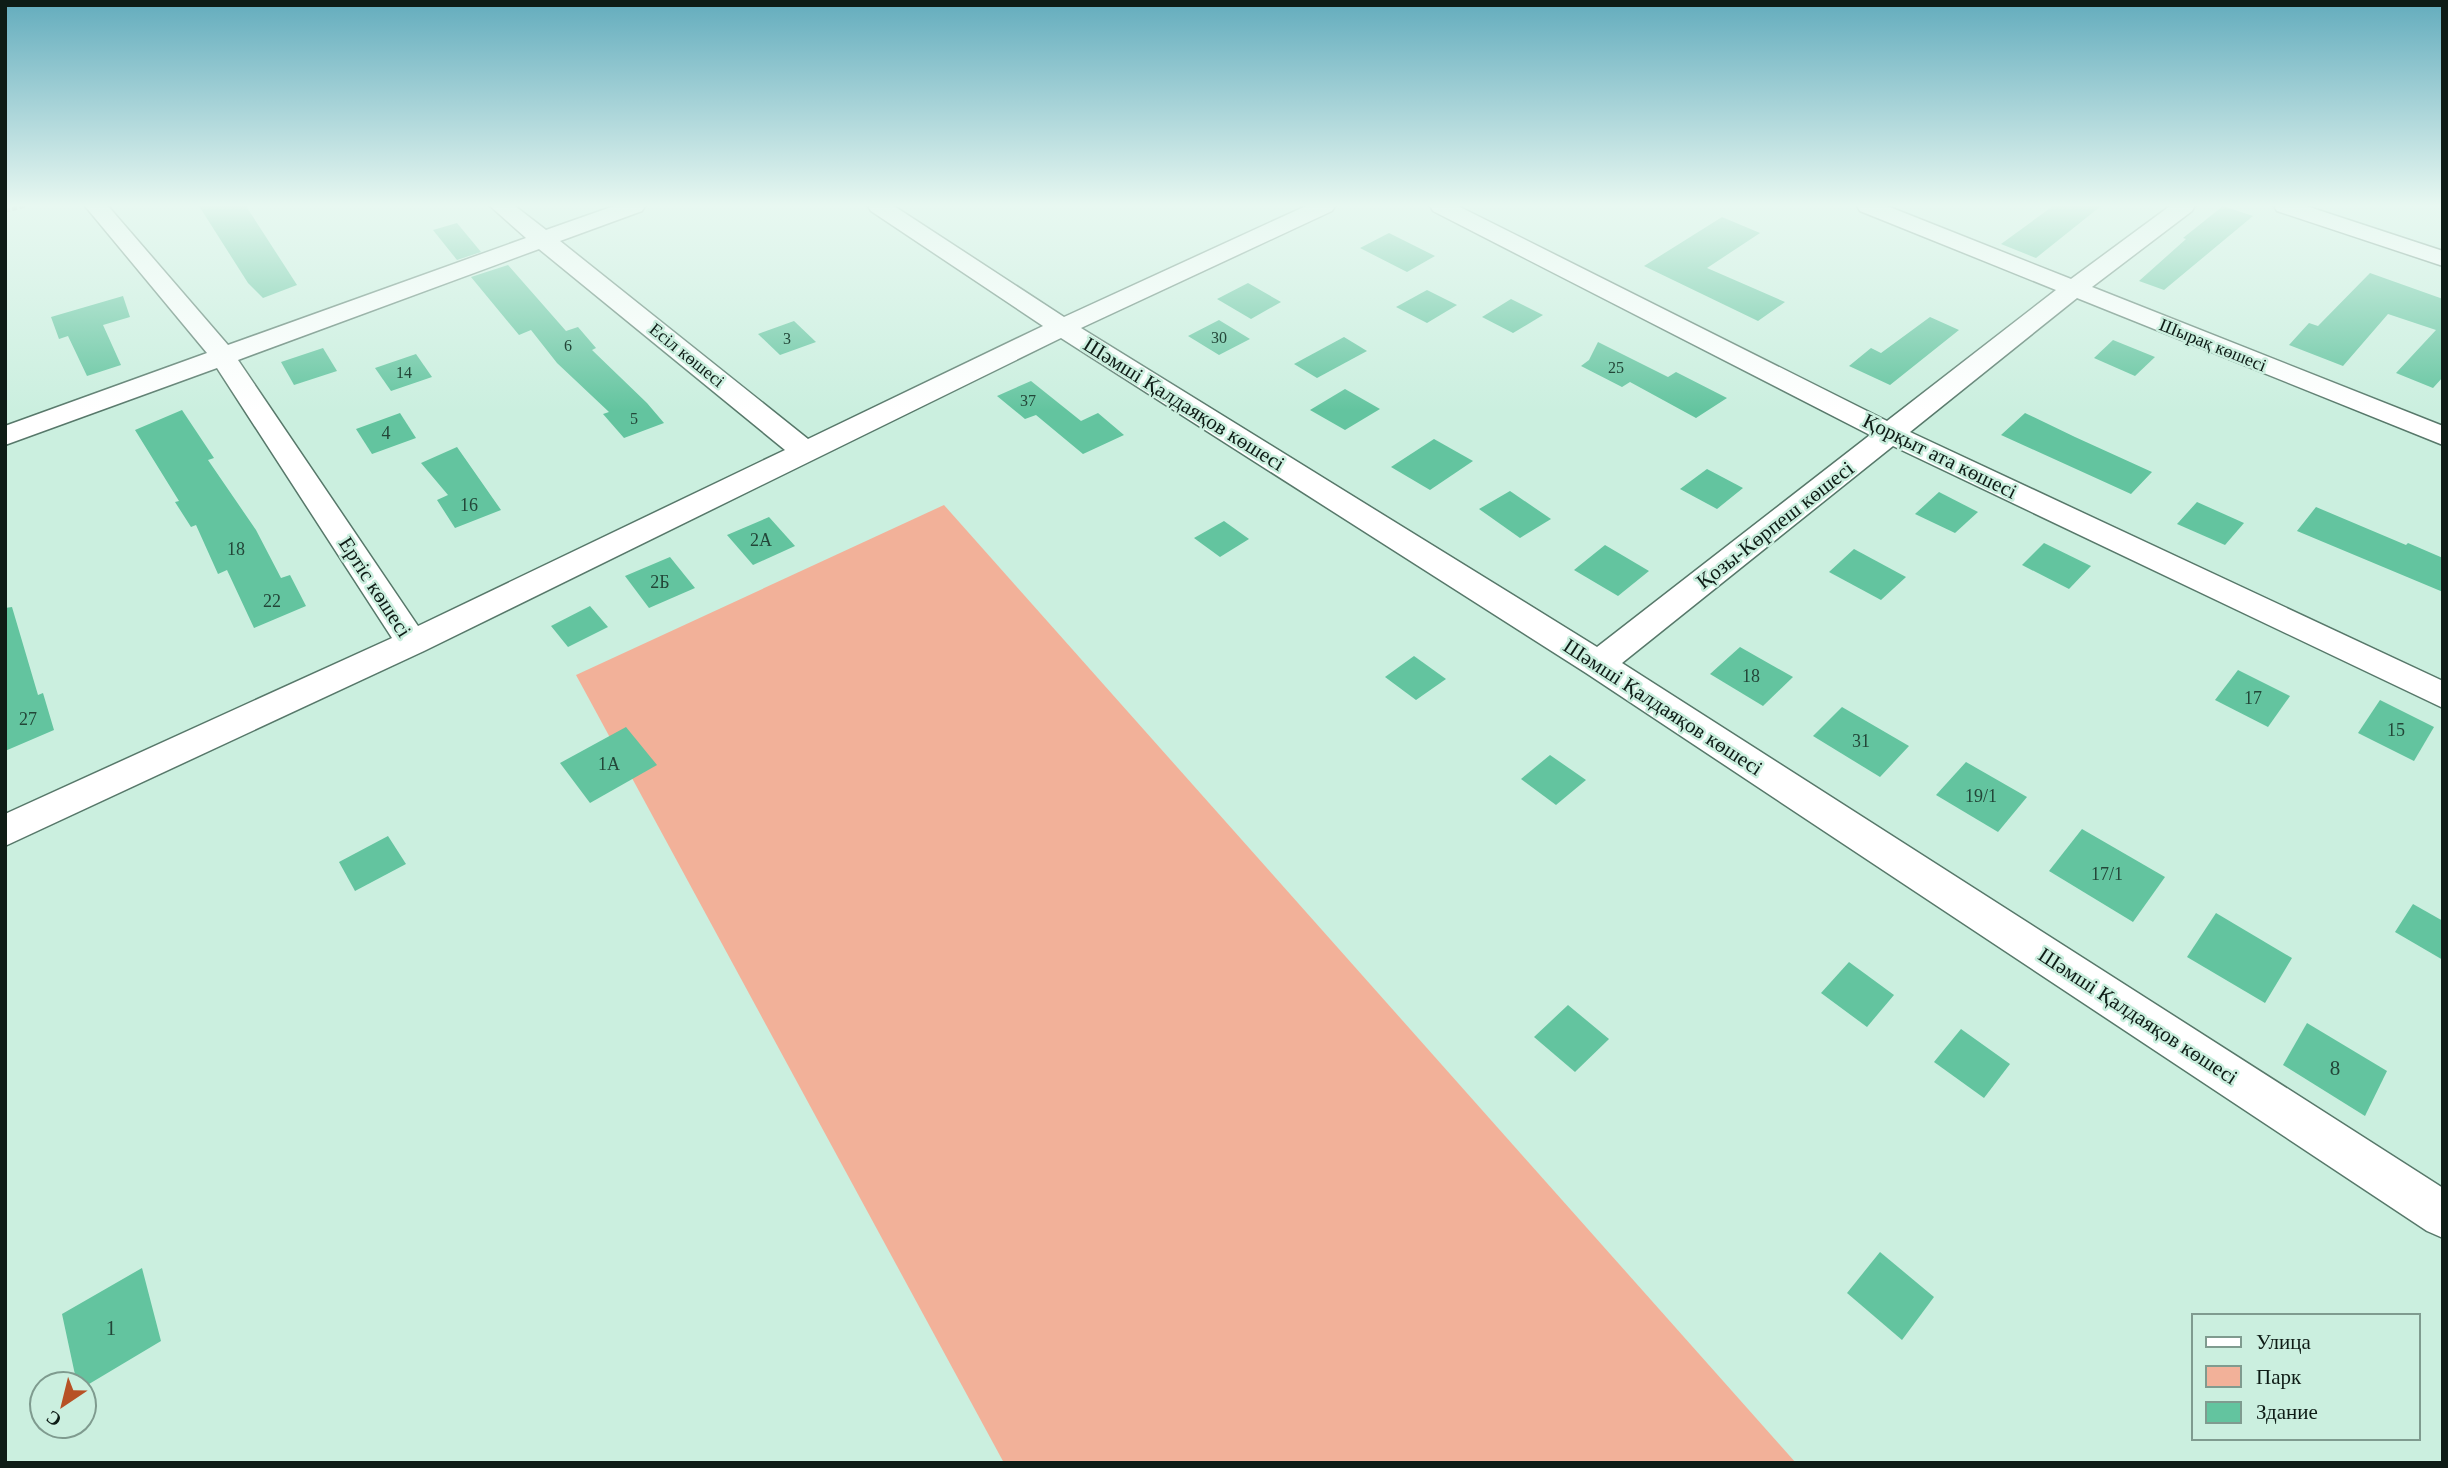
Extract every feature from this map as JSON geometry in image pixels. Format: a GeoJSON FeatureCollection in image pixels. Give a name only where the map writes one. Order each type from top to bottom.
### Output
{"type":"FeatureCollection","features":[{"type":"Feature","properties":{"kind":"street","name":"Ертіс көшесі"},"geometry":{"type":"LineString","coordinates":[[5,831],[412,643],[222,355],[154,275]]}},
{"type":"Feature","properties":{"kind":"street"},"geometry":{"type":"LineString","coordinates":[[5,436],[442,275]]}},
{"type":"Feature","properties":{"kind":"street","name":"Есіл көшесі"},"geometry":{"type":"LineString","coordinates":[[587,275],[807,453]]}},
{"type":"Feature","properties":{"kind":"street","name":"Шәмші Қалдаяқов көшесі"},"geometry":{"type":"LineString","coordinates":[[983,275],[1062,327],[1598,664],[2443,1215]]}},
{"type":"Feature","properties":{"kind":"street"},"geometry":{"type":"LineString","coordinates":[[412,643],[1175,275]]}},
{"type":"Feature","properties":{"kind":"street","name":"Қорқыт ата көшесі"},"geometry":{"type":"LineString","coordinates":[[1578,275],[1891,434],[2443,696]]}},
{"type":"Feature","properties":{"kind":"street","name":"Шырақ көшесі"},"geometry":{"type":"LineString","coordinates":[[2038,275],[2443,436]]}},
{"type":"Feature","properties":{"kind":"street","name":"Қозы-Көрпеш көшесі"},"geometry":{"type":"LineString","coordinates":[[1598,664],[2092,275]]}},
{"type":"Feature","properties":{"kind":"green space"},"geometry":{"type":"Polygon","coordinates":[[[944,505],[1796,1463],[1004,1463],[576,675],[944,505]]]}},
{"type":"Feature","properties":{"kind":"building"},"geometry":{"type":"Polygon","coordinates":[[[243,275],[290,275],[297,285],[263,298],[243,275]]]}},
{"type":"Feature","properties":{"kind":"building"},"geometry":{"type":"Polygon","coordinates":[[[516,275],[566,331],[578,327],[596,348],[592,350],[664,423],[624,438],[603,414],[609,412],[557,363],[531,330],[519,335],[471,277],[516,275]]]}},
{"type":"Feature","properties":{"kind":"building"},"geometry":{"type":"Polygon","coordinates":[[[1662,275],[1722,275],[1785,302],[1758,321],[1662,275]]]}},
{"type":"Feature","properties":{"kind":"building"},"geometry":{"type":"Polygon","coordinates":[[[2146,275],[2183,275],[2164,290],[2139,281],[2146,275]]]}},
{"type":"Feature","properties":{"kind":"building"},"geometry":{"type":"Polygon","coordinates":[[[2369,275],[2443,299],[2443,377],[2433,388],[2396,373],[2436,330],[2388,314],[2343,366],[2289,345],[2309,323],[2318,326],[2369,275]]]}},
{"type":"Feature","properties":{"kind":"building"},"geometry":{"type":"Polygon","coordinates":[[[1248,283],[1281,302],[1251,319],[1217,299],[1248,283]]]}},
{"type":"Feature","properties":{"kind":"building"},"geometry":{"type":"Polygon","coordinates":[[[1427,290],[1457,305],[1427,323],[1396,307],[1427,290]]]}},
{"type":"Feature","properties":{"kind":"building"},"geometry":{"type":"Polygon","coordinates":[[[123,296],[130,317],[103,325],[121,365],[87,376],[68,336],[59,339],[51,317],[123,296]]]}},
{"type":"Feature","properties":{"kind":"building"},"geometry":{"type":"Polygon","coordinates":[[[1511,299],[1543,315],[1513,333],[1482,317],[1511,299]]]}},
{"type":"Feature","properties":{"kind":"building"},"geometry":{"type":"Polygon","coordinates":[[[1930,317],[1959,330],[1890,385],[1849,366],[1871,348],[1881,353],[1930,317]]]}},
{"type":"Feature","properties":{"kind":"building"},"geometry":{"type":"Polygon","coordinates":[[[1219,320],[1250,339],[1219,355],[1188,336],[1219,320]]]}},
{"type":"Feature","properties":{"kind":"building"},"geometry":{"type":"Polygon","coordinates":[[[794,321],[816,342],[780,355],[758,334],[794,321]]]}},
{"type":"Feature","properties":{"kind":"building"},"geometry":{"type":"Polygon","coordinates":[[[1344,337],[1367,351],[1317,378],[1294,364],[1344,337]]]}},
{"type":"Feature","properties":{"kind":"building"},"geometry":{"type":"Polygon","coordinates":[[[2113,340],[2155,357],[2135,376],[2094,358],[2113,340]]]}},
{"type":"Feature","properties":{"kind":"building"},"geometry":{"type":"Polygon","coordinates":[[[1598,342],[1668,377],[1676,372],[1727,398],[1696,418],[1630,382],[1622,387],[1581,366],[1589,360],[1598,342]]]}},
{"type":"Feature","properties":{"kind":"building"},"geometry":{"type":"Polygon","coordinates":[[[323,348],[337,371],[294,385],[281,362],[323,348]]]}},
{"type":"Feature","properties":{"kind":"building"},"geometry":{"type":"Polygon","coordinates":[[[416,354],[432,377],[391,391],[375,368],[416,354]]]}},
{"type":"Feature","properties":{"kind":"building"},"geometry":{"type":"Polygon","coordinates":[[[1031,381],[1081,421],[1098,413],[1124,435],[1083,454],[1036,415],[1025,419],[997,396],[1031,381]]]}},
{"type":"Feature","properties":{"kind":"building"},"geometry":{"type":"Polygon","coordinates":[[[1345,389],[1380,409],[1345,430],[1310,410],[1345,389]]]}},
{"type":"Feature","properties":{"kind":"building"},"geometry":{"type":"Polygon","coordinates":[[[182,410],[214,458],[208,460],[256,530],[281,578],[290,575],[306,606],[254,628],[227,570],[218,574],[196,525],[191,527],[175,502],[179,501],[135,430],[182,410]]]}},
{"type":"Feature","properties":{"kind":"building"},"geometry":{"type":"Polygon","coordinates":[[[400,413],[416,438],[372,454],[356,429],[400,413]]]}},
{"type":"Feature","properties":{"kind":"building"},"geometry":{"type":"Polygon","coordinates":[[[2025,413],[2152,472],[2131,494],[2001,435],[2025,413]]]}},
{"type":"Feature","properties":{"kind":"building"},"geometry":{"type":"Polygon","coordinates":[[[1434,439],[1473,461],[1430,490],[1391,467],[1434,439]]]}},
{"type":"Feature","properties":{"kind":"building"},"geometry":{"type":"Polygon","coordinates":[[[457,447],[501,510],[455,528],[437,500],[448,495],[421,463],[457,447]]]}},
{"type":"Feature","properties":{"kind":"building"},"geometry":{"type":"Polygon","coordinates":[[[1707,469],[1743,488],[1717,509],[1680,489],[1707,469]]]}},
{"type":"Feature","properties":{"kind":"building"},"geometry":{"type":"Polygon","coordinates":[[[1510,491],[1551,519],[1520,538],[1479,509],[1510,491]]]}},
{"type":"Feature","properties":{"kind":"building"},"geometry":{"type":"Polygon","coordinates":[[[1939,492],[1978,512],[1955,533],[1915,514],[1939,492]]]}},
{"type":"Feature","properties":{"kind":"building"},"geometry":{"type":"Polygon","coordinates":[[[2197,502],[2244,523],[2225,545],[2177,524],[2197,502]]]}},
{"type":"Feature","properties":{"kind":"building"},"geometry":{"type":"Polygon","coordinates":[[[2316,507],[2443,558],[2443,592],[2297,531],[2316,507]]]}},
{"type":"Feature","properties":{"kind":"building"},"geometry":{"type":"Polygon","coordinates":[[[769,517],[795,546],[753,565],[727,535],[769,517]]]}},
{"type":"Feature","properties":{"kind":"building"},"geometry":{"type":"Polygon","coordinates":[[[1224,521],[1249,539],[1220,557],[1194,538],[1224,521]]]}},
{"type":"Feature","properties":{"kind":"building"},"geometry":{"type":"Polygon","coordinates":[[[2044,543],[2091,566],[2069,589],[2022,565],[2044,543]]]}},
{"type":"Feature","properties":{"kind":"building"},"geometry":{"type":"Polygon","coordinates":[[[1605,545],[1649,571],[1618,596],[1574,570],[1605,545]]]}},
{"type":"Feature","properties":{"kind":"building"},"geometry":{"type":"Polygon","coordinates":[[[1854,549],[1906,577],[1881,600],[1829,572],[1854,549]]]}},
{"type":"Feature","properties":{"kind":"building"},"geometry":{"type":"Polygon","coordinates":[[[670,557],[695,588],[649,608],[625,576],[670,557]]]}},
{"type":"Feature","properties":{"kind":"building"},"geometry":{"type":"Polygon","coordinates":[[[590,606],[608,627],[568,647],[551,626],[590,606]]]}},
{"type":"Feature","properties":{"kind":"building"},"geometry":{"type":"Polygon","coordinates":[[[12,607],[38,695],[43,693],[54,730],[5,751],[5,608],[12,607]]]}},
{"type":"Feature","properties":{"kind":"building"},"geometry":{"type":"Polygon","coordinates":[[[1740,647],[1793,677],[1763,706],[1710,674],[1740,647]]]}},
{"type":"Feature","properties":{"kind":"building"},"geometry":{"type":"Polygon","coordinates":[[[1414,656],[1446,679],[1416,700],[1385,677],[1414,656]]]}},
{"type":"Feature","properties":{"kind":"building"},"geometry":{"type":"Polygon","coordinates":[[[2238,670],[2290,696],[2268,727],[2215,700],[2238,670]]]}},
{"type":"Feature","properties":{"kind":"building"},"geometry":{"type":"Polygon","coordinates":[[[2380,700],[2434,727],[2414,761],[2358,733],[2380,700]]]}},
{"type":"Feature","properties":{"kind":"building"},"geometry":{"type":"Polygon","coordinates":[[[1842,707],[1909,746],[1880,777],[1813,736],[1842,707]]]}},
{"type":"Feature","properties":{"kind":"building"},"geometry":{"type":"Polygon","coordinates":[[[626,727],[657,765],[590,803],[560,763],[626,727]]]}},
{"type":"Feature","properties":{"kind":"building"},"geometry":{"type":"Polygon","coordinates":[[[1550,755],[1586,780],[1556,805],[1521,779],[1550,755]]]}},
{"type":"Feature","properties":{"kind":"building"},"geometry":{"type":"Polygon","coordinates":[[[1966,762],[2027,797],[1998,832],[1936,795],[1966,762]]]}},
{"type":"Feature","properties":{"kind":"building"},"geometry":{"type":"Polygon","coordinates":[[[2082,829],[2165,877],[2133,922],[2049,871],[2082,829]]]}},
{"type":"Feature","properties":{"kind":"building"},"geometry":{"type":"Polygon","coordinates":[[[388,836],[406,864],[355,891],[339,862],[388,836]]]}},
{"type":"Feature","properties":{"kind":"building"},"geometry":{"type":"Polygon","coordinates":[[[2413,904],[2443,921],[2443,960],[2395,932],[2413,904]]]}},
{"type":"Feature","properties":{"kind":"building"},"geometry":{"type":"Polygon","coordinates":[[[2216,913],[2292,958],[2265,1003],[2187,957],[2216,913]]]}},
{"type":"Feature","properties":{"kind":"building"},"geometry":{"type":"Polygon","coordinates":[[[1849,962],[1894,995],[1867,1027],[1821,993],[1849,962]]]}},
{"type":"Feature","properties":{"kind":"building"},"geometry":{"type":"Polygon","coordinates":[[[1568,1005],[1609,1039],[1575,1072],[1534,1037],[1568,1005]]]}},
{"type":"Feature","properties":{"kind":"building"},"geometry":{"type":"Polygon","coordinates":[[[2307,1023],[2387,1071],[2365,1116],[2283,1065],[2307,1023]]]}},
{"type":"Feature","properties":{"kind":"building"},"geometry":{"type":"Polygon","coordinates":[[[1961,1029],[2010,1064],[1984,1098],[1934,1062],[1961,1029]]]}},
{"type":"Feature","properties":{"kind":"building"},"geometry":{"type":"Polygon","coordinates":[[[1880,1252],[1934,1297],[1902,1340],[1847,1293],[1880,1252]]]}},
{"type":"Feature","properties":{"kind":"building"},"geometry":{"type":"Polygon","coordinates":[[[142,1268],[161,1341],[98,1379],[98,1370],[74,1370],[62,1314],[142,1268]]]}}]}
